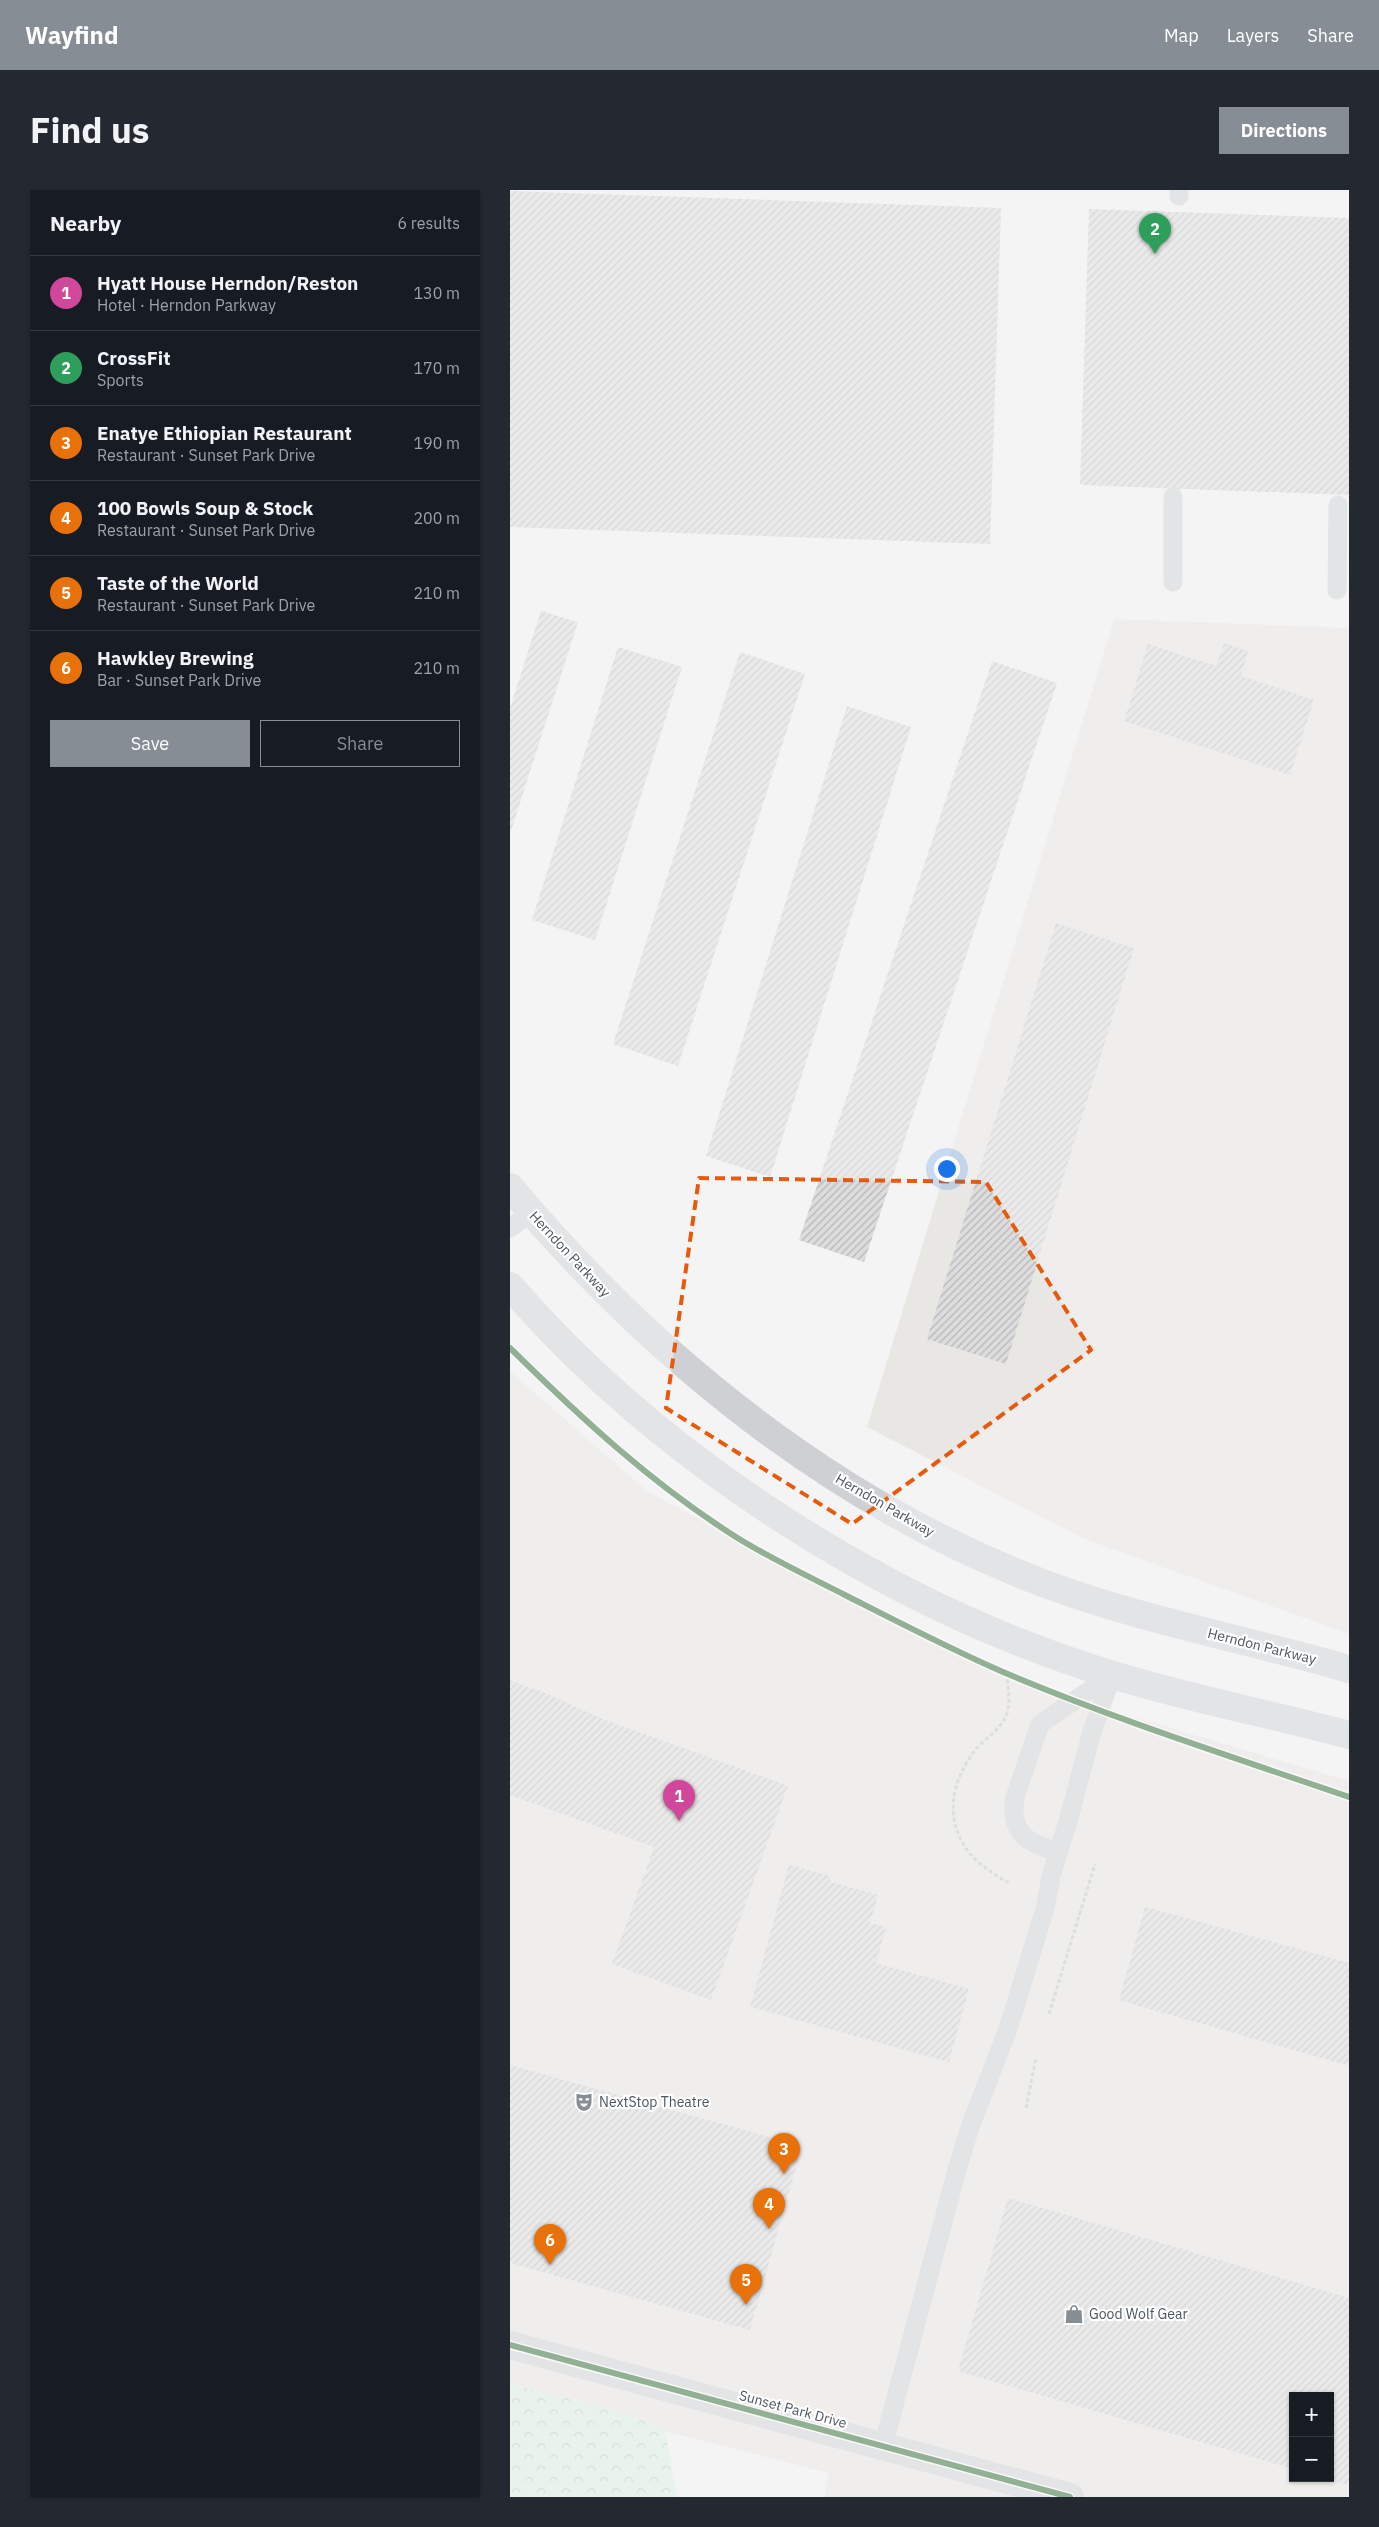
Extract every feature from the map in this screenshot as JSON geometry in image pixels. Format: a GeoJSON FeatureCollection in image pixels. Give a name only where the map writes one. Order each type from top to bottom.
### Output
{"type":"FeatureCollection","features":[{"type":"Feature","properties":{"kind":"main road","name":"Herndon Parkway"},"geometry":{"type":"LineString","coordinates":[[510,1187],[521,1220],[715,1391],[812,1462],[905,1518],[1009,1570],[1091,1600],[1182,1627],[1349,1669]]}},
{"type":"Feature","properties":{"kind":"main road"},"geometry":{"type":"LineString","coordinates":[[510,1286],[559,1338],[658,1428],[760,1504],[816,1541],[872,1573],[986,1628],[1037,1649],[1112,1675],[1349,1735]]}},
{"type":"Feature","properties":{"kind":"street","name":"Sunset Park Drive"},"geometry":{"type":"LineString","coordinates":[[510,2346],[1070,2497]]}},
{"type":"Feature","properties":{"kind":"lane"},"geometry":{"type":"LineString","coordinates":[[1173,497],[1173,582]]}},
{"type":"Feature","properties":{"kind":"lane"},"geometry":{"type":"LineString","coordinates":[[1337,590],[1338,505]]}},
{"type":"Feature","properties":{"kind":"lane"},"geometry":{"type":"LineString","coordinates":[[883,2446],[957,2170],[970,2127],[1008,2029],[1044,1909],[1091,1735],[1112,1675]]}},
{"type":"Feature","properties":{"kind":"lane"},"geometry":{"type":"LineString","coordinates":[[1058,1852],[1035,1845],[1019,1830],[1015,1823],[1013,1810],[1015,1797],[1040,1724],[1112,1675]]}},
{"type":"Feature","properties":{"kind":"path"},"geometry":{"type":"LineString","coordinates":[[997,1669],[1014,1676]]}},
{"type":"Feature","properties":{"kind":"path"},"geometry":{"type":"LineString","coordinates":[[1006,1673],[1010,1694],[1005,1718],[977,1748],[960,1770],[952,1804],[959,1834],[966,1848],[986,1868],[1009,1883]]}},
{"type":"Feature","properties":{"kind":"path"},"geometry":{"type":"LineString","coordinates":[[1049,2014],[1095,1864]]}},
{"type":"Feature","properties":{"kind":"path"},"geometry":{"type":"LineString","coordinates":[[1026,2108],[1036,2058]]}},
{"type":"Feature","properties":{"kind":"highlighted area"},"geometry":{"type":"Polygon","coordinates":[[[699,1178],[986,1182],[1091,1350],[852,1524],[666,1408],[699,1178]]]}},
{"type":"Feature","properties":{"kind":"shaded area"},"geometry":{"type":"Polygon","coordinates":[[[1114,619],[1349,628],[1349,1634],[1082,1538],[867,1427],[1114,619]]]}},
{"type":"Feature","properties":{"kind":"shaded area"},"geometry":{"type":"Polygon","coordinates":[[[510,1371],[647,1491],[873,1613],[1036,1688],[1349,1781],[1349,2497],[824,2497],[829,2473],[510,2392],[510,1371]]]}},
{"type":"Feature","properties":{"kind":"green space"},"geometry":{"type":"Polygon","coordinates":[[[510,2384],[614,2410],[665,2429],[677,2497],[510,2497],[510,2384]]]}},
{"type":"Feature","properties":{"kind":"building"},"geometry":{"type":"Polygon","coordinates":[[[510,191],[1001,208],[990,544],[510,527],[510,191]]]}},
{"type":"Feature","properties":{"kind":"building"},"geometry":{"type":"Polygon","coordinates":[[[1089,209],[1349,218],[1349,495],[1080,485],[1089,209]]]}},
{"type":"Feature","properties":{"kind":"building"},"geometry":{"type":"Polygon","coordinates":[[[541,611],[578,622],[510,834],[510,708],[541,611]]]}},
{"type":"Feature","properties":{"kind":"building"},"geometry":{"type":"Polygon","coordinates":[[[1224,643],[1248,651],[1241,676],[1314,700],[1290,775],[1124,721],[1148,644],[1216,666],[1224,643]]]}},
{"type":"Feature","properties":{"kind":"building"},"geometry":{"type":"Polygon","coordinates":[[[618,647],[682,667],[595,940],[532,920],[618,647]]]}},
{"type":"Feature","properties":{"kind":"building"},"geometry":{"type":"Polygon","coordinates":[[[740,652],[805,674],[678,1066],[613,1044],[740,652]]]}},
{"type":"Feature","properties":{"kind":"building"},"geometry":{"type":"Polygon","coordinates":[[[992,661],[1057,683],[864,1262],[799,1240],[992,661]]]}},
{"type":"Feature","properties":{"kind":"building"},"geometry":{"type":"Polygon","coordinates":[[[847,706],[911,727],[770,1177],[706,1156],[847,706]]]}},
{"type":"Feature","properties":{"kind":"building"},"geometry":{"type":"Polygon","coordinates":[[[1056,923],[1134,948],[1006,1364],[927,1339],[1056,923]]]}},
{"type":"Feature","properties":{"kind":"building"},"geometry":{"type":"Polygon","coordinates":[[[510,1680],[550,1695],[600,1718],[788,1786],[711,2000],[612,1964],[654,1847],[510,1795],[510,1680]]]}},
{"type":"Feature","properties":{"kind":"building"},"geometry":{"type":"Polygon","coordinates":[[[789,1865],[830,1876],[830,1882],[878,1895],[870,1923],[886,1927],[876,1963],[969,1989],[949,2062],[750,2007],[789,1865]]]}},
{"type":"Feature","properties":{"kind":"building"},"geometry":{"type":"Polygon","coordinates":[[[1145,1907],[1349,1963],[1349,2066],[1119,2000],[1145,1907]]]}},
{"type":"Feature","properties":{"kind":"building"},"geometry":{"type":"Polygon","coordinates":[[[510,2065],[802,2146],[750,2330],[510,2263],[510,2065]]]}},
{"type":"Feature","properties":{"kind":"building"},"geometry":{"type":"Polygon","coordinates":[[[1008,2198],[1349,2298],[1349,2485],[1334,2481],[1334,2392],[1289,2392],[1289,2468],[958,2371],[1008,2198]]]}},
{"type":"Feature","properties":{"kind":"cycle path"},"geometry":{"type":"LineString","coordinates":[[510,1348],[590,1424],[646,1472],[675,1495],[736,1537],[777,1560],[963,1654],[1046,1690],[1218,1753],[1349,1797]]}},
{"type":"Feature","properties":{"kind":"cycle path"},"geometry":{"type":"LineString","coordinates":[[510,2345],[1070,2497]]}},
{"type":"Feature","properties":{"kind":"place","name":"CrossFit"},"geometry":{"type":"Point","coordinates":[1155,254]}},
{"type":"Feature","properties":{"kind":"place","name":"Hyatt House Herndon/Reston"},"geometry":{"type":"Point","coordinates":[679,1821]}},
{"type":"Feature","properties":{"kind":"place","name":"NextStop Theatre"},"geometry":{"type":"Point","coordinates":[584,2102]}},
{"type":"Feature","properties":{"kind":"place","name":"Enatye Ethiopian Restaurant"},"geometry":{"type":"Point","coordinates":[784,2174]}},
{"type":"Feature","properties":{"kind":"place","name":"100 Bowls Soup & Stock"},"geometry":{"type":"Point","coordinates":[769,2229]}},
{"type":"Feature","properties":{"kind":"place","name":"Hawkley Brewing"},"geometry":{"type":"Point","coordinates":[550,2265]}},
{"type":"Feature","properties":{"kind":"place","name":"Taste of the World"},"geometry":{"type":"Point","coordinates":[746,2305]}},
{"type":"Feature","properties":{"kind":"place","name":"Good Wolf Gear"},"geometry":{"type":"Point","coordinates":[1074,2314]}}]}
